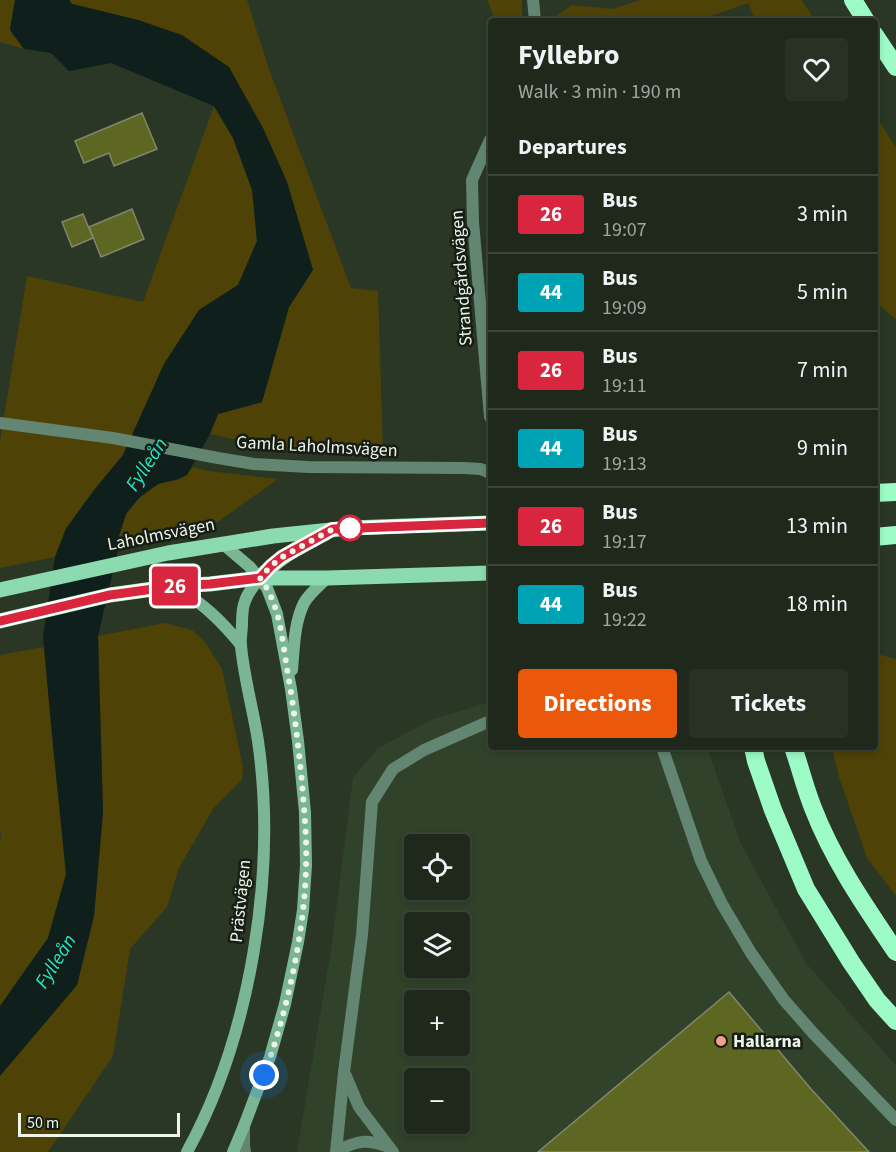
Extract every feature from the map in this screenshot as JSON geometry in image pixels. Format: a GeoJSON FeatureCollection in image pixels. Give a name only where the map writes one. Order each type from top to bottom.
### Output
{"type":"FeatureCollection","features":[{"type":"Feature","properties":{"kind":"highway"},"geometry":{"type":"LineString","coordinates":[[853,0],[864,18]]}},
{"type":"Feature","properties":{"kind":"highway"},"geometry":{"type":"LineString","coordinates":[[878,40],[896,67]]}},
{"type":"Feature","properties":{"kind":"highway"},"geometry":{"type":"LineString","coordinates":[[878,493],[896,492]]}},
{"type":"Feature","properties":{"kind":"highway"},"geometry":{"type":"LineString","coordinates":[[878,537],[896,535]]}},
{"type":"Feature","properties":{"kind":"highway"},"geometry":{"type":"LineString","coordinates":[[754,750],[773,810],[806,889],[851,962],[877,1000],[896,1021]]}},
{"type":"Feature","properties":{"kind":"highway"},"geometry":{"type":"LineString","coordinates":[[794,750],[813,809],[830,846],[849,882],[896,951]]}},
{"type":"Feature","properties":{"kind":"main road","name":"Laholmsvägen"},"geometry":{"type":"LineString","coordinates":[[0,590],[168,553],[333,529],[488,523]]}},
{"type":"Feature","properties":{"kind":"main road","name":"Laholmsvägen"},"geometry":{"type":"LineString","coordinates":[[260,578],[282,557],[333,529]]}},
{"type":"Feature","properties":{"kind":"main road"},"geometry":{"type":"LineString","coordinates":[[0,621],[110,595],[175,586],[260,578],[488,573]]}},
{"type":"Feature","properties":{"kind":"street"},"geometry":{"type":"LineString","coordinates":[[533,0],[535,18]]}},
{"type":"Feature","properties":{"kind":"street","name":"Strandgårdsvägen"},"geometry":{"type":"LineString","coordinates":[[488,144],[472,180],[473,222],[488,394]]}},
{"type":"Feature","properties":{"kind":"street","name":"Gamla Laholmsvägen"},"geometry":{"type":"LineString","coordinates":[[0,423],[113,438],[254,464],[308,467],[464,468],[481,469],[488,472]]}},
{"type":"Feature","properties":{"kind":"street"},"geometry":{"type":"LineString","coordinates":[[224,544],[260,578],[267,588],[277,614],[298,741],[305,812],[306,865],[303,910],[282,1015],[270,1058],[232,1152]]}},
{"type":"Feature","properties":{"kind":"street","name":"Prästvägen"},"geometry":{"type":"LineString","coordinates":[[188,1152],[201,1128],[220,1081],[236,1029],[249,977],[258,923],[264,826],[262,783],[258,742],[241,645],[242,614],[245,602],[251,589],[260,578]]}},
{"type":"Feature","properties":{"kind":"street"},"geometry":{"type":"LineString","coordinates":[[291,689],[295,637],[299,618],[304,603],[327,578]]}},
{"type":"Feature","properties":{"kind":"street"},"geometry":{"type":"LineString","coordinates":[[175,586],[207,608],[228,628],[241,645]]}},
{"type":"Feature","properties":{"kind":"street"},"geometry":{"type":"LineString","coordinates":[[337,1152],[344,1072],[362,935],[372,802],[393,769],[424,750],[488,722]]}},
{"type":"Feature","properties":{"kind":"street"},"geometry":{"type":"LineString","coordinates":[[663,750],[701,861],[722,904],[751,953],[784,1000],[896,1120]]}},
{"type":"Feature","properties":{"kind":"street"},"geometry":{"type":"LineString","coordinates":[[344,1072],[359,1107],[391,1150]]}},
{"type":"Feature","properties":{"kind":"street"},"geometry":{"type":"LineString","coordinates":[[244,1126],[246,1152]]}},
{"type":"Feature","properties":{"kind":"street"},"geometry":{"type":"LineString","coordinates":[[337,1152],[349,1144],[360,1141],[373,1141],[391,1150]]}},
{"type":"Feature","properties":{"kind":"shaded area"},"geometry":{"type":"Polygon","coordinates":[[[0,0],[15,0],[10,30],[24,49],[0,42],[0,0]]]}},
{"type":"Feature","properties":{"kind":"shaded area"},"geometry":{"type":"Polygon","coordinates":[[[69,0],[247,0],[269,69],[351,288],[378,291],[383,452],[295,452],[210,434],[218,414],[262,402],[289,307],[313,270],[287,182],[263,128],[138,20],[72,4],[69,0]]]}},
{"type":"Feature","properties":{"kind":"shaded area"},"geometry":{"type":"Polygon","coordinates":[[[487,0],[522,0],[522,18],[495,18],[487,0]]]}},
{"type":"Feature","properties":{"kind":"shaded area"},"geometry":{"type":"Polygon","coordinates":[[[640,0],[802,0],[813,18],[755,18],[748,3],[706,18],[553,18],[572,5],[613,9],[640,0]]]}},
{"type":"Feature","properties":{"kind":"shaded area"},"geometry":{"type":"Polygon","coordinates":[[[214,106],[233,138],[253,190],[257,241],[238,285],[199,310],[164,364],[123,455],[66,528],[55,557],[0,568],[0,441],[27,276],[143,302],[214,106]]]}},
{"type":"Feature","properties":{"kind":"shaded area"},"geometry":{"type":"Polygon","coordinates":[[[878,120],[896,147],[896,320],[878,304],[878,120]]]}},
{"type":"Feature","properties":{"kind":"shaded area"},"geometry":{"type":"Polygon","coordinates":[[[192,467],[278,479],[206,530],[166,539],[119,536],[127,513],[141,496],[159,484],[185,476],[192,467]]]}},
{"type":"Feature","properties":{"kind":"shaded area"},"geometry":{"type":"Polygon","coordinates":[[[165,623],[192,630],[205,642],[222,669],[243,767],[242,780],[213,809],[179,868],[167,907],[130,949],[113,1056],[48,1152],[0,1152],[0,1076],[77,985],[94,916],[103,812],[98,636],[165,623]]]}},
{"type":"Feature","properties":{"kind":"shaded area"},"geometry":{"type":"Polygon","coordinates":[[[44,647],[66,874],[48,938],[0,1006],[0,655],[44,647]]]}},
{"type":"Feature","properties":{"kind":"shaded area"},"geometry":{"type":"Polygon","coordinates":[[[878,656],[896,659],[896,896],[867,858],[839,777],[833,750],[878,750],[878,656]]]}},
{"type":"Feature","properties":{"kind":"shaded area"},"geometry":{"type":"Polygon","coordinates":[[[488,703],[488,750],[708,750],[741,844],[806,963],[896,1066],[896,1152],[297,1152],[331,950],[353,778],[378,748],[433,719],[488,703]]]}},
{"type":"Feature","properties":{"kind":"water","name":"Fylleån"},"geometry":{"type":"Polygon","coordinates":[[[15,0],[69,0],[72,4],[138,20],[182,35],[229,67],[263,128],[287,182],[313,270],[289,307],[262,402],[218,414],[210,434],[187,475],[158,484],[139,498],[126,514],[119,536],[118,550],[98,636],[103,812],[94,916],[77,985],[0,1076],[0,1006],[48,938],[66,874],[43,637],[55,557],[66,529],[123,455],[164,364],[199,310],[238,285],[257,241],[252,190],[233,138],[214,106],[111,63],[69,71],[51,53],[24,49],[10,30],[15,0]]]}},
{"type":"Feature","properties":{"kind":"building"},"geometry":{"type":"Polygon","coordinates":[[[142,113],[157,149],[114,166],[109,153],[84,163],[75,141],[142,113]]]}},
{"type":"Feature","properties":{"kind":"building"},"geometry":{"type":"Polygon","coordinates":[[[132,209],[144,239],[101,257],[89,227],[132,209]]]}},
{"type":"Feature","properties":{"kind":"building"},"geometry":{"type":"Polygon","coordinates":[[[83,214],[93,238],[72,247],[62,222],[83,214]]]}},
{"type":"Feature","properties":{"kind":"building","name":"Hallarna"},"geometry":{"type":"Polygon","coordinates":[[[729,992],[811,1089],[869,1152],[538,1152],[729,992]]]}},
{"type":"Feature","properties":{"kind":"bus line","name":"26"},"geometry":{"type":"LineString","coordinates":[[0,621],[110,595],[260,578],[282,557],[333,529],[488,523]]}},
{"type":"Feature","properties":{"kind":"place","name":"Hallarna"},"geometry":{"type":"Point","coordinates":[721,1041]}},
{"type":"Feature","properties":{"kind":"route"},"geometry":{"type":"LineString","coordinates":[[264,1075],[292,974],[303,910],[306,865],[305,812],[291,689],[277,614],[272,598],[260,578],[282,557],[333,529],[350,528]]}}]}
